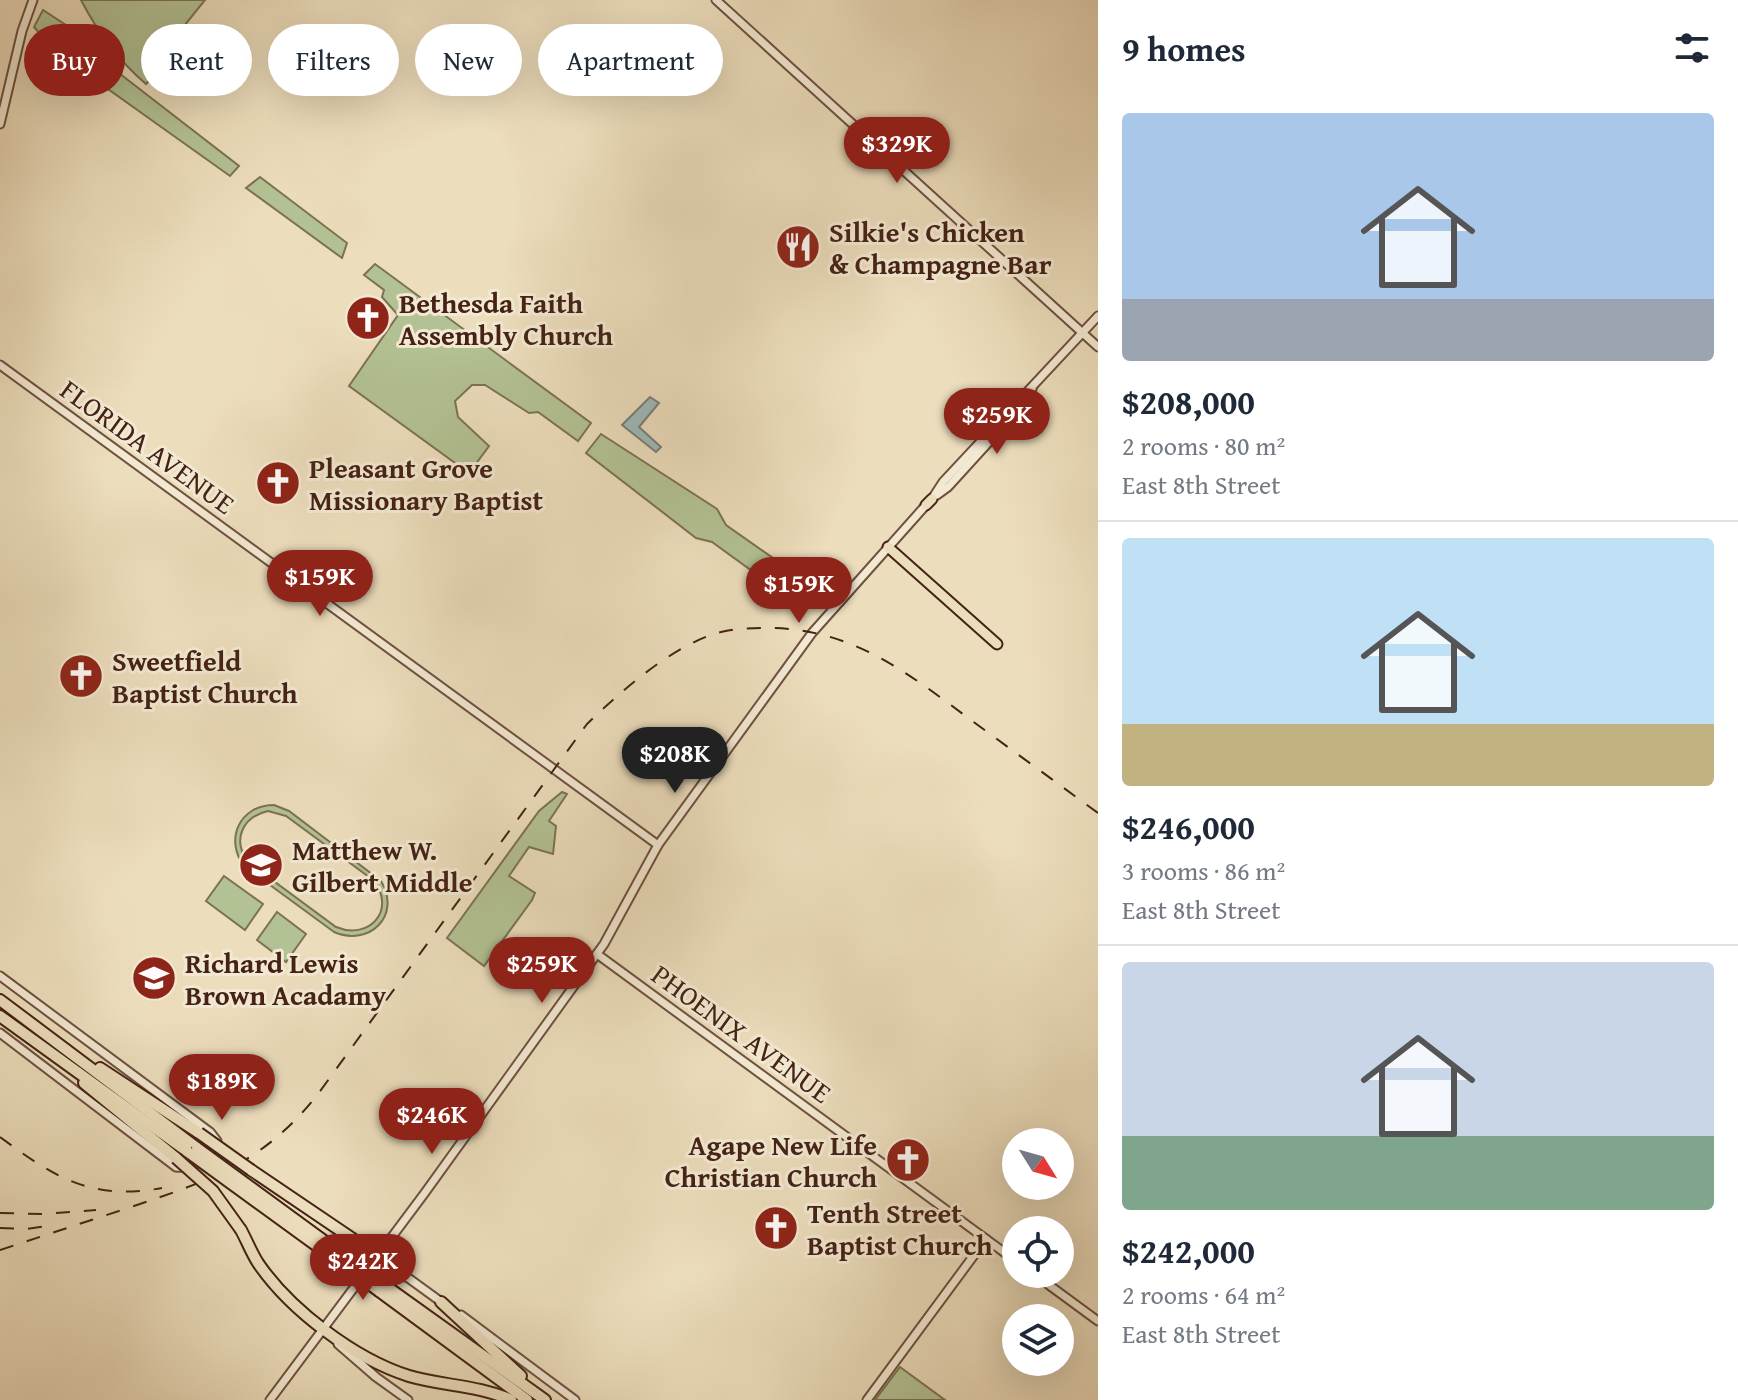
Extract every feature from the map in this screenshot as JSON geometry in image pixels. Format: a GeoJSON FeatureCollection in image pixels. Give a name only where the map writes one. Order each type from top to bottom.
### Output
{"type":"FeatureCollection","features":[{"type":"Feature","properties":{"kind":"highway"},"geometry":{"type":"LineString","coordinates":[[0,1000],[192,1150]]}},
{"type":"Feature","properties":{"kind":"highway"},"geometry":{"type":"LineString","coordinates":[[0,1016],[192,1150],[381,1288],[527,1400]]}},
{"type":"Feature","properties":{"kind":"highway"},"geometry":{"type":"LineString","coordinates":[[27,1020],[378,1256]]}},
{"type":"Feature","properties":{"kind":"highway"},"geometry":{"type":"LineString","coordinates":[[67,1064],[105,1102],[213,1191],[274,1283],[323,1329],[347,1347],[385,1367],[424,1379],[482,1389],[511,1400]]}},
{"type":"Feature","properties":{"kind":"highway"},"geometry":{"type":"LineString","coordinates":[[381,1288],[545,1400]]}},
{"type":"Feature","properties":{"kind":"highway"},"geometry":{"type":"LineString","coordinates":[[441,1302],[545,1400]]}},
{"type":"Feature","properties":{"kind":"main road"},"geometry":{"type":"LineString","coordinates":[[888,547],[997,644]]}},
{"type":"Feature","properties":{"kind":"street"},"geometry":{"type":"LineString","coordinates":[[0,124],[22,31],[33,0]]}},
{"type":"Feature","properties":{"kind":"street"},"geometry":{"type":"LineString","coordinates":[[716,0],[1098,347]]}},
{"type":"Feature","properties":{"kind":"street"},"geometry":{"type":"LineString","coordinates":[[270,1400],[597,954],[658,845],[812,633],[929,502],[948,487],[1028,399],[1032,389],[1098,316]]}},
{"type":"Feature","properties":{"kind":"street","name":"FLORIDA AVENUE"},"geometry":{"type":"LineString","coordinates":[[0,365],[658,845]]}},
{"type":"Feature","properties":{"kind":"street","name":"PHOENIX AVENUE"},"geometry":{"type":"LineString","coordinates":[[597,954],[1002,1251]]}},
{"type":"Feature","properties":{"kind":"street"},"geometry":{"type":"LineString","coordinates":[[0,976],[210,1132],[217,1141],[217,1148],[211,1156],[191,1166],[176,1167],[0,1033]]}},
{"type":"Feature","properties":{"kind":"street"},"geometry":{"type":"LineString","coordinates":[[867,1400],[986,1239]]}},
{"type":"Feature","properties":{"kind":"street"},"geometry":{"type":"LineString","coordinates":[[378,1256],[575,1400]]}},
{"type":"Feature","properties":{"kind":"street"},"geometry":{"type":"LineString","coordinates":[[1053,1288],[1098,1321]]}},
{"type":"Feature","properties":{"kind":"street"},"geometry":{"type":"LineString","coordinates":[[323,1329],[349,1355],[406,1399]]}},
{"type":"Feature","properties":{"kind":"green space"},"geometry":{"type":"Polygon","coordinates":[[[81,0],[205,0],[186,24],[141,24],[141,79],[125,64],[125,24],[94,23],[81,0]]]}},
{"type":"Feature","properties":{"kind":"green space"},"geometry":{"type":"Polygon","coordinates":[[[43,10],[64,24],[36,24],[43,10]]]}},
{"type":"Feature","properties":{"kind":"green space"},"geometry":{"type":"Polygon","coordinates":[[[125,78],[141,90],[141,96],[149,96],[239,166],[230,176],[118,96],[125,96],[125,78]]]}},
{"type":"Feature","properties":{"kind":"green space"},"geometry":{"type":"Polygon","coordinates":[[[260,177],[347,243],[342,258],[246,188],[260,177]]]}},
{"type":"Feature","properties":{"kind":"green space"},"geometry":{"type":"Polygon","coordinates":[[[375,264],[591,423],[578,441],[538,412],[529,413],[485,385],[472,385],[455,401],[458,417],[489,446],[469,473],[349,386],[398,315],[382,297],[384,290],[364,275],[375,264]]]}},
{"type":"Feature","properties":{"kind":"green space"},"geometry":{"type":"Polygon","coordinates":[[[601,434],[717,509],[726,525],[817,589],[813,600],[800,599],[781,587],[778,590],[712,542],[696,538],[586,453],[601,434]]]}},
{"type":"Feature","properties":{"kind":"green space"},"geometry":{"type":"Polygon","coordinates":[[[562,792],[567,794],[549,821],[556,826],[553,854],[529,847],[509,876],[535,893],[484,966],[447,938],[539,811],[562,792]]]}},
{"type":"Feature","properties":{"kind":"green space"},"geometry":{"type":"Polygon","coordinates":[[[274,805],[289,811],[381,881],[387,906],[385,916],[378,925],[370,932],[359,935],[347,936],[334,932],[244,866],[235,845],[239,825],[244,817],[262,807],[274,805]],[[268,811],[246,824],[240,838],[248,862],[336,927],[360,930],[369,926],[381,911],[382,902],[373,880],[286,816],[268,811]]]}},
{"type":"Feature","properties":{"kind":"green space"},"geometry":{"type":"Polygon","coordinates":[[[224,876],[263,904],[245,930],[206,901],[224,876]]]}},
{"type":"Feature","properties":{"kind":"green space"},"geometry":{"type":"Polygon","coordinates":[[[277,912],[306,934],[286,962],[257,940],[277,912]]]}},
{"type":"Feature","properties":{"kind":"green space"},"geometry":{"type":"Polygon","coordinates":[[[900,1367],[945,1400],[875,1400],[900,1367]]]}},
{"type":"Feature","properties":{"kind":"water"},"geometry":{"type":"Polygon","coordinates":[[[650,397],[659,403],[639,427],[661,447],[656,452],[622,425],[650,397]]]}},
{"type":"Feature","properties":{"kind":"railway"},"geometry":{"type":"LineString","coordinates":[[0,1250],[209,1179],[255,1154],[276,1138],[318,1094],[587,724],[649,670],[703,638],[733,630],[770,628],[801,630],[855,646],[928,688],[1098,813]]}},
{"type":"Feature","properties":{"kind":"railway"},"geometry":{"type":"LineString","coordinates":[[0,1137],[56,1174],[94,1188],[114,1191],[162,1188]]}},
{"type":"Feature","properties":{"kind":"railway"},"geometry":{"type":"LineString","coordinates":[[0,1213],[96,1210]]}},
{"type":"Feature","properties":{"kind":"railway"},"geometry":{"type":"LineString","coordinates":[[0,1228],[48,1226]]}},
{"type":"Feature","properties":{"kind":"place","name":"Silkie's Chicken & Champagne Bar"},"geometry":{"type":"Point","coordinates":[798,247]}},
{"type":"Feature","properties":{"kind":"place","name":"Bethesda Faith Assembly Church"},"geometry":{"type":"Point","coordinates":[368,318]}},
{"type":"Feature","properties":{"kind":"place","name":"Pleasant Grove Missionary Baptist"},"geometry":{"type":"Point","coordinates":[278,483]}},
{"type":"Feature","properties":{"kind":"place","name":"Sweetfield Baptist Church"},"geometry":{"type":"Point","coordinates":[81,676]}},
{"type":"Feature","properties":{"kind":"place","name":"Matthew W. Gilbert Middle"},"geometry":{"type":"Point","coordinates":[261,865]}},
{"type":"Feature","properties":{"kind":"place","name":"Richard Lewis Brown Acadamy"},"geometry":{"type":"Point","coordinates":[154,978]}},
{"type":"Feature","properties":{"kind":"place","name":"Agape New Life Christian Church"},"geometry":{"type":"Point","coordinates":[908,1160]}},
{"type":"Feature","properties":{"kind":"place","name":"Tenth Street Baptist Church"},"geometry":{"type":"Point","coordinates":[776,1228]}}]}
